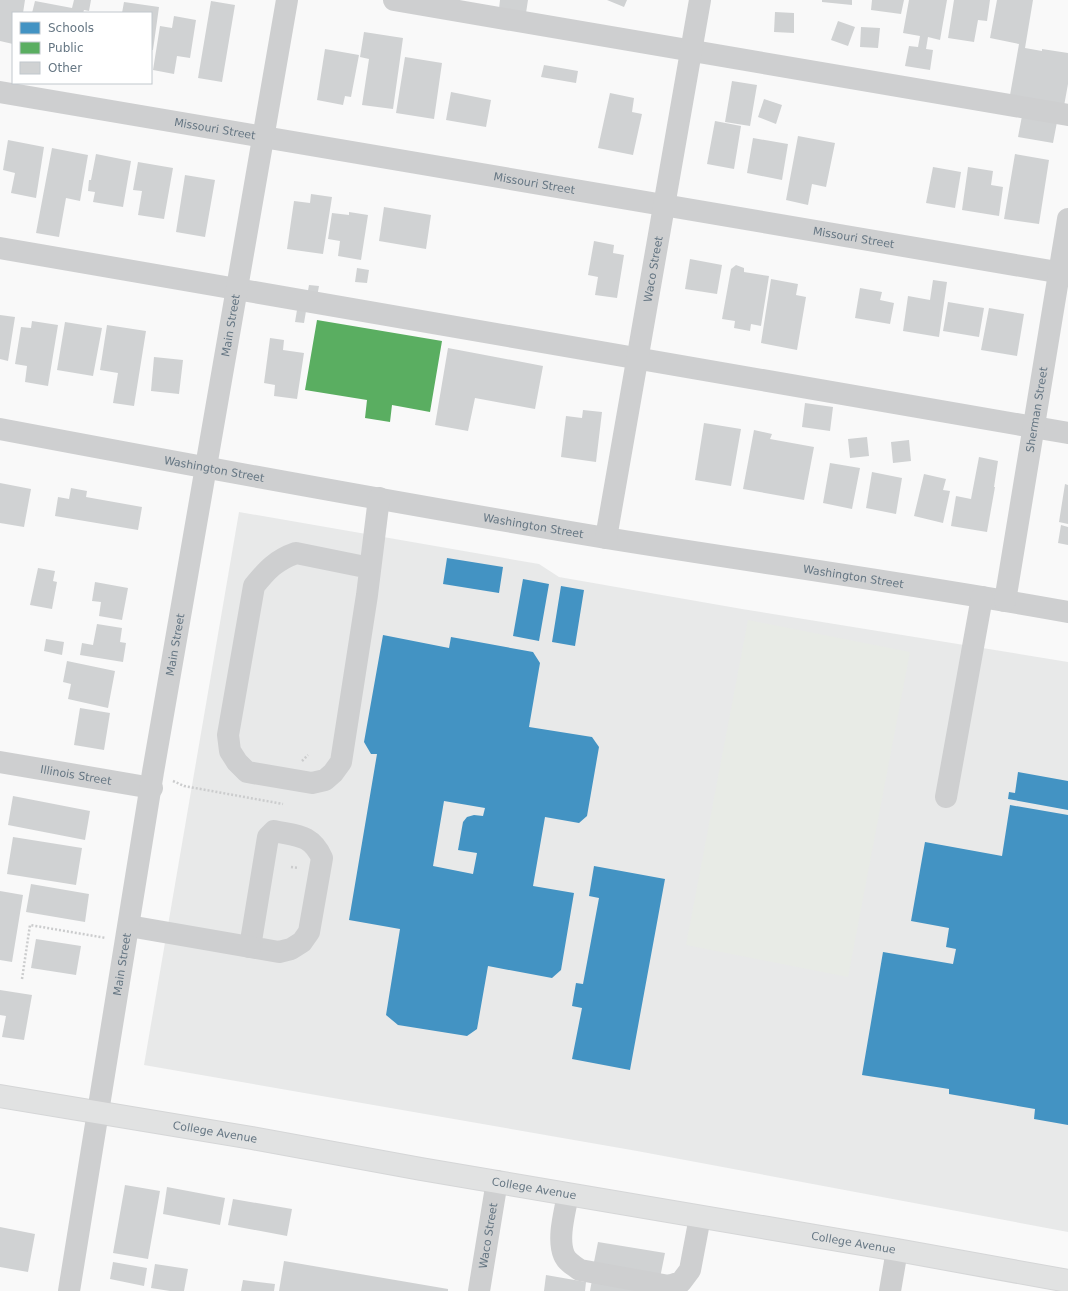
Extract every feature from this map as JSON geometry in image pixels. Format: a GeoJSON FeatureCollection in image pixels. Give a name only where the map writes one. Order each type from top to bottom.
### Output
{"type":"FeatureCollection","features":[{"type":"Feature","properties":{"kind":"main road","name":"College Avenue"},"geometry":{"type":"LineString","coordinates":[[0,1096],[252,1138],[1068,1281]]}},
{"type":"Feature","properties":{"kind":"street","name":"Main Street"},"geometry":{"type":"LineString","coordinates":[[69,1291],[152,780],[287,0]]}},
{"type":"Feature","properties":{"kind":"street"},"geometry":{"type":"LineString","coordinates":[[394,0],[1068,116]]}},
{"type":"Feature","properties":{"kind":"street","name":"Waco Street"},"geometry":{"type":"LineString","coordinates":[[606,538],[700,0]]}},
{"type":"Feature","properties":{"kind":"street","name":"Missouri Street"},"geometry":{"type":"LineString","coordinates":[[0,92],[1064,273]]}},
{"type":"Feature","properties":{"kind":"street","name":"Sherman Street"},"geometry":{"type":"LineString","coordinates":[[1005,601],[1033,427],[1064,273],[1068,219]]}},
{"type":"Feature","properties":{"kind":"street"},"geometry":{"type":"LineString","coordinates":[[0,248],[1068,433]]}},
{"type":"Feature","properties":{"kind":"street","name":"Washington Street"},"geometry":{"type":"LineString","coordinates":[[0,429],[206,468],[606,538],[982,597],[1068,612]]}},
{"type":"Feature","properties":{"kind":"street"},"geometry":{"type":"LineString","coordinates":[[370,568],[296,553],[284,557],[274,563],[254,586],[228,735],[230,751],[237,762],[247,772],[312,783],[325,780],[341,762],[370,568],[379,498]]}},
{"type":"Feature","properties":{"kind":"street"},"geometry":{"type":"LineString","coordinates":[[946,797],[982,597]]}},
{"type":"Feature","properties":{"kind":"street","name":"Illinois Street"},"geometry":{"type":"LineString","coordinates":[[0,762],[152,780]]}},
{"type":"Feature","properties":{"kind":"street"},"geometry":{"type":"LineString","coordinates":[[128,933],[250,947],[279,952],[291,949],[302,942],[309,932],[322,858],[317,848],[306,838],[274,831],[268,837],[250,947]]}},
{"type":"Feature","properties":{"kind":"street","name":"Waco Street"},"geometry":{"type":"LineString","coordinates":[[479,1291],[497,1181]]}},
{"type":"Feature","properties":{"kind":"street"},"geometry":{"type":"LineString","coordinates":[[568,1194],[561,1241],[565,1256],[572,1265],[580,1270],[669,1286],[682,1282],[690,1270],[700,1217]]}},
{"type":"Feature","properties":{"kind":"street"},"geometry":{"type":"LineString","coordinates":[[890,1291],[897,1250]]}},
{"type":"Feature","properties":{"kind":"path"},"geometry":{"type":"LineString","coordinates":[[152,780],[283,804]]}},
{"type":"Feature","properties":{"kind":"path"},"geometry":{"type":"LineString","coordinates":[[22,979],[30,925],[128,933]]}},
{"type":"Feature","properties":{"kind":"shaded area"},"geometry":{"type":"Polygon","coordinates":[[[239,512],[539,564],[559,577],[742,609],[1068,662],[1068,1232],[637,1151],[144,1065],[239,512]]]}},
{"type":"Feature","properties":{"kind":"shaded area"},"geometry":{"type":"Polygon","coordinates":[[[748,620],[910,652],[848,977],[686,945],[748,620]]]}},
{"type":"Feature","properties":{"kind":"building: Schools"},"geometry":{"type":"Polygon","coordinates":[[[447,558],[503,567],[499,593],[443,584],[447,558]]]}},
{"type":"Feature","properties":{"kind":"building: Schools"},"geometry":{"type":"Polygon","coordinates":[[[523,579],[549,584],[539,641],[513,636],[523,579]]]}},
{"type":"Feature","properties":{"kind":"building: Schools"},"geometry":{"type":"Polygon","coordinates":[[[561,586],[584,590],[575,646],[552,642],[561,586]]]}},
{"type":"Feature","properties":{"kind":"building: Schools"},"geometry":{"type":"Polygon","coordinates":[[[383,635],[449,648],[451,637],[533,652],[540,663],[529,727],[592,737],[599,747],[587,816],[579,823],[545,817],[533,886],[574,893],[561,970],[552,978],[488,966],[477,1029],[467,1036],[398,1025],[386,1015],[400,929],[349,920],[377,754],[371,754],[364,742],[383,635]],[[444,801],[433,866],[473,874],[477,853],[458,850],[463,822],[467,817],[474,815],[483,816],[485,808],[444,801]]]}},
{"type":"Feature","properties":{"kind":"building: Schools"},"geometry":{"type":"Polygon","coordinates":[[[1018,772],[1068,781],[1068,810],[1008,799],[1009,792],[1015,793],[1018,772]]]}},
{"type":"Feature","properties":{"kind":"building: Schools"},"geometry":{"type":"Polygon","coordinates":[[[1010,805],[1068,815],[1068,1125],[1034,1119],[1035,1109],[949,1094],[949,1089],[862,1075],[883,952],[953,964],[956,949],[946,947],[949,928],[911,921],[925,842],[1002,856],[1010,805]]]}},
{"type":"Feature","properties":{"kind":"building: Schools"},"geometry":{"type":"Polygon","coordinates":[[[594,866],[665,879],[630,1070],[572,1059],[582,1008],[572,1006],[576,983],[583,984],[599,898],[589,896],[594,866]]]}},
{"type":"Feature","properties":{"kind":"building: Public"},"geometry":{"type":"Polygon","coordinates":[[[317,320],[442,341],[430,412],[392,405],[390,422],[365,418],[367,400],[305,390],[317,320]]]}},
{"type":"Feature","properties":{"kind":"building: Other"},"geometry":{"type":"Polygon","coordinates":[[[0,0],[25,0],[23,12],[12,12],[12,44],[0,41],[0,0]]]}},
{"type":"Feature","properties":{"kind":"building: Other"},"geometry":{"type":"Polygon","coordinates":[[[74,0],[91,0],[89,11],[32,12],[35,1],[72,8],[74,0]]]}},
{"type":"Feature","properties":{"kind":"building: Other"},"geometry":{"type":"Polygon","coordinates":[[[500,0],[528,0],[526,13],[499,9],[500,0]]]}},
{"type":"Feature","properties":{"kind":"building: Other"},"geometry":{"type":"Polygon","coordinates":[[[607,0],[627,0],[624,7],[607,0]]]}},
{"type":"Feature","properties":{"kind":"building: Other"},"geometry":{"type":"Polygon","coordinates":[[[822,0],[852,0],[852,5],[822,2],[822,0]]]}},
{"type":"Feature","properties":{"kind":"building: Other"},"geometry":{"type":"Polygon","coordinates":[[[872,0],[904,0],[901,14],[871,10],[872,0]]]}},
{"type":"Feature","properties":{"kind":"building: Other"},"geometry":{"type":"Polygon","coordinates":[[[909,0],[947,0],[940,40],[928,37],[926,49],[933,50],[930,70],[905,66],[909,46],[918,47],[920,36],[903,33],[909,0]]]}},
{"type":"Feature","properties":{"kind":"building: Other"},"geometry":{"type":"Polygon","coordinates":[[[954,0],[990,0],[987,21],[978,20],[974,42],[948,38],[954,0]]]}},
{"type":"Feature","properties":{"kind":"building: Other"},"geometry":{"type":"Polygon","coordinates":[[[997,0],[1033,0],[1025,48],[1068,53],[1068,84],[1064,106],[1010,95],[1019,44],[990,38],[997,0]]]}},
{"type":"Feature","properties":{"kind":"building: Other"},"geometry":{"type":"Polygon","coordinates":[[[211,1],[235,5],[222,82],[198,78],[211,1]]]}},
{"type":"Feature","properties":{"kind":"building: Other"},"geometry":{"type":"Polygon","coordinates":[[[124,2],[159,7],[153,50],[152,12],[122,12],[124,2]]]}},
{"type":"Feature","properties":{"kind":"building: Other"},"geometry":{"type":"Polygon","coordinates":[[[775,12],[794,13],[794,33],[774,32],[775,12]]]}},
{"type":"Feature","properties":{"kind":"building: Other"},"geometry":{"type":"Polygon","coordinates":[[[174,16],[196,20],[190,58],[177,56],[174,74],[153,70],[160,26],[172,28],[174,16]]]}},
{"type":"Feature","properties":{"kind":"building: Other"},"geometry":{"type":"Polygon","coordinates":[[[838,21],[855,27],[848,46],[831,40],[838,21]]]}},
{"type":"Feature","properties":{"kind":"building: Other"},"geometry":{"type":"Polygon","coordinates":[[[861,27],[880,28],[878,48],[860,47],[861,27]]]}},
{"type":"Feature","properties":{"kind":"building: Other"},"geometry":{"type":"Polygon","coordinates":[[[364,32],[403,38],[393,109],[362,105],[369,59],[360,57],[364,32]]]}},
{"type":"Feature","properties":{"kind":"building: Other"},"geometry":{"type":"Polygon","coordinates":[[[325,49],[359,55],[351,97],[345,96],[343,105],[317,100],[325,49]]]}},
{"type":"Feature","properties":{"kind":"building: Other"},"geometry":{"type":"Polygon","coordinates":[[[405,57],[442,63],[434,119],[396,113],[405,57]]]}},
{"type":"Feature","properties":{"kind":"building: Other"},"geometry":{"type":"Polygon","coordinates":[[[544,65],[578,71],[576,83],[541,77],[544,65]]]}},
{"type":"Feature","properties":{"kind":"building: Other"},"geometry":{"type":"Polygon","coordinates":[[[732,81],[757,85],[750,126],[725,122],[732,81]]]}},
{"type":"Feature","properties":{"kind":"building: Other"},"geometry":{"type":"Polygon","coordinates":[[[451,92],[491,100],[486,127],[446,120],[451,92]]]}},
{"type":"Feature","properties":{"kind":"building: Other"},"geometry":{"type":"Polygon","coordinates":[[[610,93],[634,98],[632,112],[642,114],[633,155],[598,148],[610,93]]]}},
{"type":"Feature","properties":{"kind":"building: Other"},"geometry":{"type":"Polygon","coordinates":[[[764,99],[782,105],[776,124],[758,117],[764,99]]]}},
{"type":"Feature","properties":{"kind":"building: Other"},"geometry":{"type":"Polygon","coordinates":[[[1022,116],[1057,122],[1053,143],[1018,137],[1022,116]]]}},
{"type":"Feature","properties":{"kind":"building: Other"},"geometry":{"type":"Polygon","coordinates":[[[715,121],[741,126],[734,169],[707,164],[715,121]]]}},
{"type":"Feature","properties":{"kind":"building: Other"},"geometry":{"type":"Polygon","coordinates":[[[798,136],[835,143],[826,187],[812,184],[808,205],[786,200],[798,136]]]}},
{"type":"Feature","properties":{"kind":"building: Other"},"geometry":{"type":"Polygon","coordinates":[[[753,138],[788,144],[782,180],[747,173],[753,138]]]}},
{"type":"Feature","properties":{"kind":"building: Other"},"geometry":{"type":"Polygon","coordinates":[[[8,140],[44,147],[36,198],[11,193],[15,173],[3,170],[8,140]]]}},
{"type":"Feature","properties":{"kind":"building: Other"},"geometry":{"type":"Polygon","coordinates":[[[52,148],[88,155],[80,201],[66,198],[59,237],[36,233],[52,148]]]}},
{"type":"Feature","properties":{"kind":"building: Other"},"geometry":{"type":"Polygon","coordinates":[[[96,154],[131,161],[123,207],[93,202],[95,192],[88,191],[89,180],[91,180],[96,154]]]}},
{"type":"Feature","properties":{"kind":"building: Other"},"geometry":{"type":"Polygon","coordinates":[[[1015,154],[1049,160],[1039,224],[1004,219],[1015,154]]]}},
{"type":"Feature","properties":{"kind":"building: Other"},"geometry":{"type":"Polygon","coordinates":[[[138,162],[173,168],[164,219],[138,215],[142,191],[133,190],[138,162]]]}},
{"type":"Feature","properties":{"kind":"building: Other"},"geometry":{"type":"Polygon","coordinates":[[[933,167],[961,172],[955,208],[926,203],[933,167]]]}},
{"type":"Feature","properties":{"kind":"building: Other"},"geometry":{"type":"Polygon","coordinates":[[[968,167],[993,171],[991,185],[1003,187],[999,216],[962,210],[968,167]]]}},
{"type":"Feature","properties":{"kind":"building: Other"},"geometry":{"type":"Polygon","coordinates":[[[185,175],[215,180],[205,237],[176,232],[185,175]]]}},
{"type":"Feature","properties":{"kind":"building: Other"},"geometry":{"type":"Polygon","coordinates":[[[311,194],[332,197],[323,254],[287,249],[294,201],[310,203],[311,194]]]}},
{"type":"Feature","properties":{"kind":"building: Other"},"geometry":{"type":"Polygon","coordinates":[[[384,207],[431,215],[426,249],[379,241],[384,207]]]}},
{"type":"Feature","properties":{"kind":"building: Other"},"geometry":{"type":"Polygon","coordinates":[[[349,212],[368,215],[361,260],[338,256],[340,241],[328,239],[332,213],[349,215],[349,212]]]}},
{"type":"Feature","properties":{"kind":"building: Other"},"geometry":{"type":"Polygon","coordinates":[[[594,241],[614,245],[613,253],[624,255],[617,298],[595,295],[598,277],[588,275],[594,241]]]}},
{"type":"Feature","properties":{"kind":"building: Other"},"geometry":{"type":"Polygon","coordinates":[[[690,259],[722,265],[717,294],[685,289],[690,259]]]}},
{"type":"Feature","properties":{"kind":"building: Other"},"geometry":{"type":"Polygon","coordinates":[[[736,265],[744,268],[744,272],[769,276],[761,326],[751,324],[750,331],[734,328],[735,321],[722,319],[731,269],[736,265]]]}},
{"type":"Feature","properties":{"kind":"building: Other"},"geometry":{"type":"Polygon","coordinates":[[[357,268],[369,270],[367,283],[355,282],[357,268]]]}},
{"type":"Feature","properties":{"kind":"building: Other"},"geometry":{"type":"Polygon","coordinates":[[[771,279],[798,284],[796,295],[806,297],[797,350],[761,343],[771,279]]]}},
{"type":"Feature","properties":{"kind":"building: Other"},"geometry":{"type":"Polygon","coordinates":[[[933,280],[947,282],[939,337],[903,331],[908,296],[930,300],[933,280]]]}},
{"type":"Feature","properties":{"kind":"building: Other"},"geometry":{"type":"Polygon","coordinates":[[[309,285],[319,286],[317,297],[307,296],[309,285]]]}},
{"type":"Feature","properties":{"kind":"building: Other"},"geometry":{"type":"Polygon","coordinates":[[[860,288],[882,292],[880,300],[894,303],[890,324],[855,318],[860,288]]]}},
{"type":"Feature","properties":{"kind":"building: Other"},"geometry":{"type":"Polygon","coordinates":[[[948,302],[984,308],[979,337],[943,331],[948,302]]]}},
{"type":"Feature","properties":{"kind":"building: Other"},"geometry":{"type":"Polygon","coordinates":[[[989,308],[1024,314],[1017,356],[981,350],[989,308]]]}},
{"type":"Feature","properties":{"kind":"building: Other"},"geometry":{"type":"Polygon","coordinates":[[[297,310],[306,311],[304,323],[295,322],[297,310]]]}},
{"type":"Feature","properties":{"kind":"building: Other"},"geometry":{"type":"Polygon","coordinates":[[[0,315],[15,317],[8,361],[0,359],[0,315]]]}},
{"type":"Feature","properties":{"kind":"building: Other"},"geometry":{"type":"Polygon","coordinates":[[[32,321],[58,325],[48,386],[25,382],[27,366],[15,364],[21,327],[31,328],[32,321]]]}},
{"type":"Feature","properties":{"kind":"building: Other"},"geometry":{"type":"Polygon","coordinates":[[[65,322],[102,328],[93,376],[57,370],[65,322]]]}},
{"type":"Feature","properties":{"kind":"building: Other"},"geometry":{"type":"Polygon","coordinates":[[[107,325],[146,331],[134,406],[113,403],[118,373],[100,370],[107,325]]]}},
{"type":"Feature","properties":{"kind":"building: Other"},"geometry":{"type":"Polygon","coordinates":[[[270,338],[284,340],[283,350],[304,353],[297,399],[274,396],[275,385],[264,383],[270,338]]]}},
{"type":"Feature","properties":{"kind":"building: Other"},"geometry":{"type":"Polygon","coordinates":[[[448,348],[543,366],[535,409],[475,398],[468,431],[435,425],[448,348]]]}},
{"type":"Feature","properties":{"kind":"building: Other"},"geometry":{"type":"Polygon","coordinates":[[[154,357],[183,360],[179,394],[151,391],[154,357]]]}},
{"type":"Feature","properties":{"kind":"building: Other"},"geometry":{"type":"Polygon","coordinates":[[[805,403],[833,407],[830,431],[802,427],[805,403]]]}},
{"type":"Feature","properties":{"kind":"building: Other"},"geometry":{"type":"Polygon","coordinates":[[[583,410],[602,412],[596,462],[561,457],[566,416],[582,418],[583,410]]]}},
{"type":"Feature","properties":{"kind":"building: Other"},"geometry":{"type":"Polygon","coordinates":[[[704,423],[741,429],[731,486],[695,480],[704,423]]]}},
{"type":"Feature","properties":{"kind":"building: Other"},"geometry":{"type":"Polygon","coordinates":[[[754,430],[772,434],[770,439],[814,447],[804,500],[743,489],[754,430]]]}},
{"type":"Feature","properties":{"kind":"building: Other"},"geometry":{"type":"Polygon","coordinates":[[[867,437],[869,456],[850,458],[848,439],[867,437]]]}},
{"type":"Feature","properties":{"kind":"building: Other"},"geometry":{"type":"Polygon","coordinates":[[[909,440],[911,461],[893,463],[891,442],[909,440]]]}},
{"type":"Feature","properties":{"kind":"building: Other"},"geometry":{"type":"Polygon","coordinates":[[[979,457],[998,461],[987,532],[951,526],[956,496],[971,499],[979,457]]]}},
{"type":"Feature","properties":{"kind":"building: Other"},"geometry":{"type":"Polygon","coordinates":[[[830,463],[860,468],[852,509],[823,503],[830,463]]]}},
{"type":"Feature","properties":{"kind":"building: Other"},"geometry":{"type":"Polygon","coordinates":[[[872,472],[902,478],[896,514],[866,508],[872,472]]]}},
{"type":"Feature","properties":{"kind":"building: Other"},"geometry":{"type":"Polygon","coordinates":[[[924,474],[946,479],[943,490],[950,491],[943,523],[914,516],[924,474]]]}},
{"type":"Feature","properties":{"kind":"building: Other"},"geometry":{"type":"Polygon","coordinates":[[[0,483],[31,489],[24,527],[0,523],[0,483]]]}},
{"type":"Feature","properties":{"kind":"building: Other"},"geometry":{"type":"Polygon","coordinates":[[[1065,484],[1068,485],[1068,524],[1059,522],[1065,484]]]}},
{"type":"Feature","properties":{"kind":"building: Other"},"geometry":{"type":"Polygon","coordinates":[[[71,488],[87,491],[86,497],[142,507],[138,530],[55,516],[58,497],[69,499],[71,488]]]}},
{"type":"Feature","properties":{"kind":"building: Other"},"geometry":{"type":"Polygon","coordinates":[[[1061,525],[1068,527],[1068,545],[1058,543],[1061,525]]]}},
{"type":"Feature","properties":{"kind":"building: Other"},"geometry":{"type":"Polygon","coordinates":[[[38,568],[55,571],[53,581],[57,582],[52,609],[30,605],[38,568]]]}},
{"type":"Feature","properties":{"kind":"building: Other"},"geometry":{"type":"Polygon","coordinates":[[[95,582],[128,588],[122,620],[99,616],[101,602],[92,601],[95,582]]]}},
{"type":"Feature","properties":{"kind":"building: Other"},"geometry":{"type":"Polygon","coordinates":[[[97,624],[122,628],[120,642],[126,643],[123,662],[80,655],[82,643],[93,645],[97,624]]]}},
{"type":"Feature","properties":{"kind":"building: Other"},"geometry":{"type":"Polygon","coordinates":[[[46,639],[64,642],[62,655],[44,651],[46,639]]]}},
{"type":"Feature","properties":{"kind":"building: Other"},"geometry":{"type":"Polygon","coordinates":[[[67,661],[115,671],[108,708],[68,699],[71,684],[63,682],[67,661]]]}},
{"type":"Feature","properties":{"kind":"building: Other"},"geometry":{"type":"Polygon","coordinates":[[[80,708],[110,713],[104,750],[74,745],[80,708]]]}},
{"type":"Feature","properties":{"kind":"building: Other"},"geometry":{"type":"Polygon","coordinates":[[[13,796],[90,811],[85,840],[8,825],[13,796]]]}},
{"type":"Feature","properties":{"kind":"building: Other"},"geometry":{"type":"Polygon","coordinates":[[[13,837],[82,848],[76,885],[7,874],[13,837]]]}},
{"type":"Feature","properties":{"kind":"building: Other"},"geometry":{"type":"Polygon","coordinates":[[[31,884],[89,894],[85,922],[26,912],[31,884]]]}},
{"type":"Feature","properties":{"kind":"building: Other"},"geometry":{"type":"Polygon","coordinates":[[[0,891],[23,895],[12,962],[0,960],[0,891]]]}},
{"type":"Feature","properties":{"kind":"building: Other"},"geometry":{"type":"Polygon","coordinates":[[[36,939],[81,946],[76,975],[31,968],[36,939]]]}},
{"type":"Feature","properties":{"kind":"building: Other"},"geometry":{"type":"Polygon","coordinates":[[[0,990],[32,995],[24,1040],[2,1037],[6,1016],[0,1015],[0,990]]]}},
{"type":"Feature","properties":{"kind":"building: Other"},"geometry":{"type":"Polygon","coordinates":[[[125,1185],[160,1191],[148,1259],[113,1253],[125,1185]]]}},
{"type":"Feature","properties":{"kind":"building: Other"},"geometry":{"type":"Polygon","coordinates":[[[167,1187],[225,1198],[220,1225],[163,1214],[167,1187]]]}},
{"type":"Feature","properties":{"kind":"building: Other"},"geometry":{"type":"Polygon","coordinates":[[[233,1199],[292,1209],[287,1236],[228,1225],[233,1199]]]}},
{"type":"Feature","properties":{"kind":"building: Other"},"geometry":{"type":"Polygon","coordinates":[[[0,1227],[35,1234],[28,1272],[0,1267],[0,1227]]]}},
{"type":"Feature","properties":{"kind":"building: Other"},"geometry":{"type":"Polygon","coordinates":[[[598,1242],[665,1253],[660,1278],[593,1267],[598,1242]]]}},
{"type":"Feature","properties":{"kind":"building: Other"},"geometry":{"type":"Polygon","coordinates":[[[284,1261],[448,1289],[448,1291],[279,1291],[284,1261]]]}},
{"type":"Feature","properties":{"kind":"building: Other"},"geometry":{"type":"Polygon","coordinates":[[[113,1262],[147,1268],[144,1286],[110,1279],[113,1262]]]}},
{"type":"Feature","properties":{"kind":"building: Other"},"geometry":{"type":"Polygon","coordinates":[[[155,1264],[188,1269],[184,1291],[170,1291],[151,1288],[155,1264]]]}},
{"type":"Feature","properties":{"kind":"building: Other"},"geometry":{"type":"Polygon","coordinates":[[[546,1275],[586,1282],[585,1291],[544,1291],[546,1275]]]}},
{"type":"Feature","properties":{"kind":"building: Other"},"geometry":{"type":"Polygon","coordinates":[[[243,1280],[275,1284],[274,1291],[241,1291],[243,1280]]]}},
{"type":"Feature","properties":{"kind":"building: Other"},"geometry":{"type":"Polygon","coordinates":[[[592,1280],[653,1291],[590,1291],[592,1280]]]}}]}
